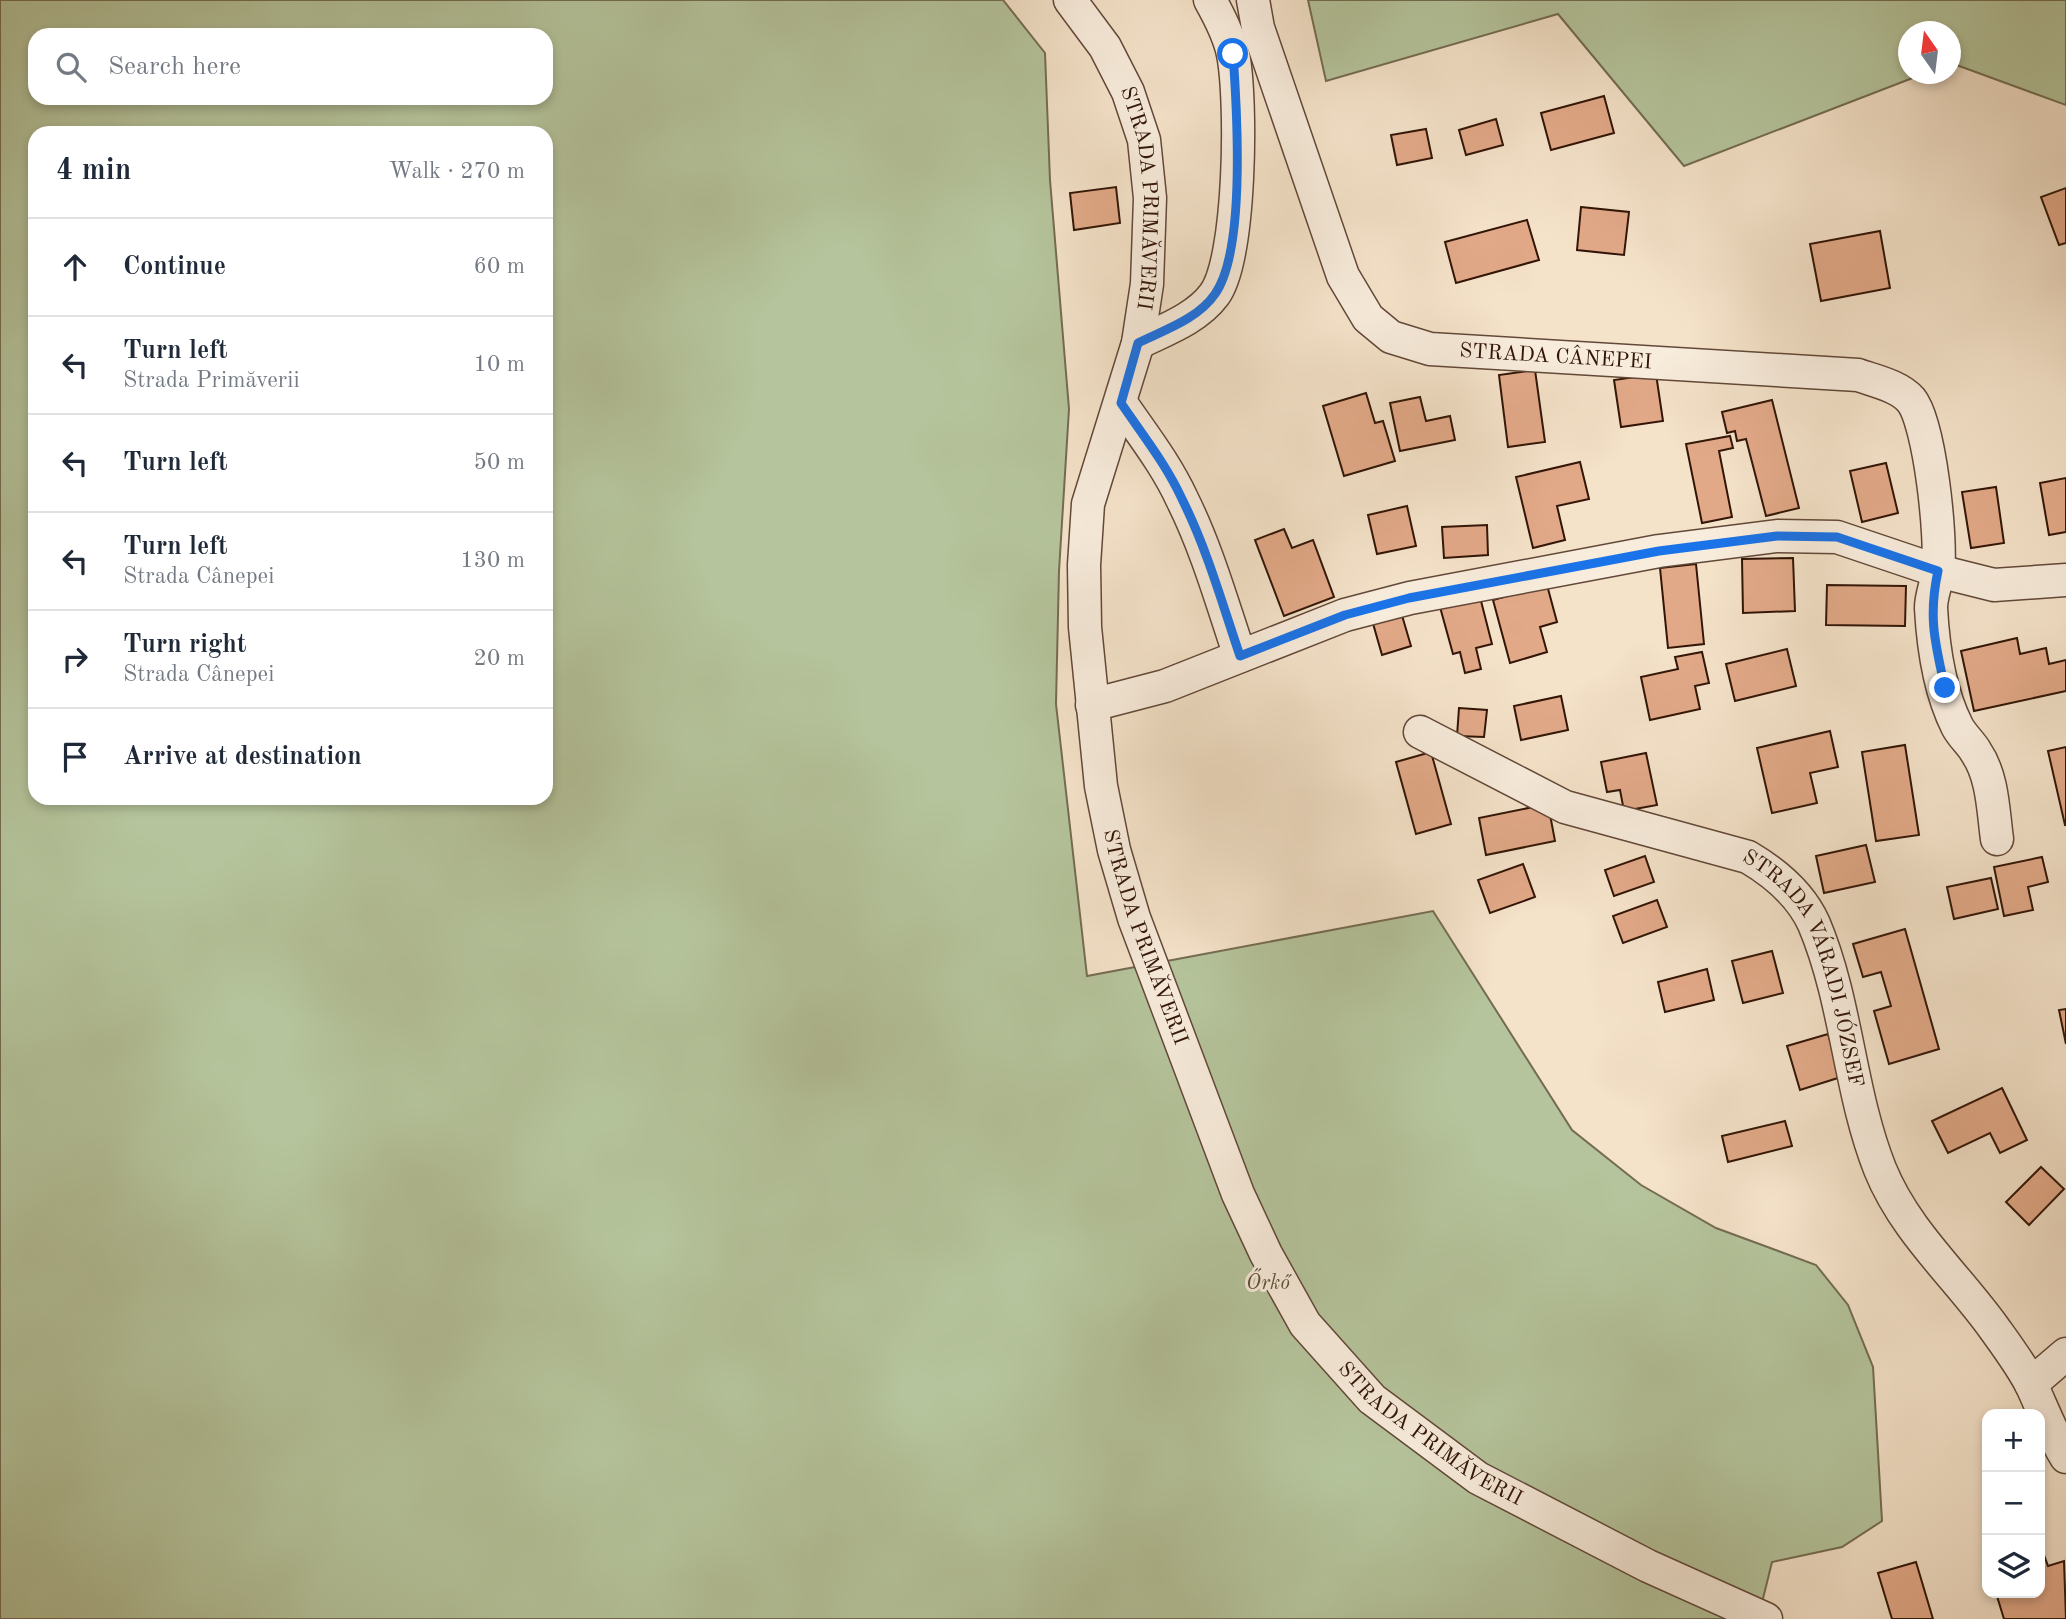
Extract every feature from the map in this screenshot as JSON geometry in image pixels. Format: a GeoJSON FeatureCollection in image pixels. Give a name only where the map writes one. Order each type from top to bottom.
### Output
{"type":"FeatureCollection","features":[{"type":"Feature","properties":{"kind":"street","name":"STRADA PRIMĂVERII"},"geometry":{"type":"LineString","coordinates":[[1070,0],[1105,47],[1128,92],[1144,140],[1150,198],[1148,259],[1138,343],[1088,504],[1084,565],[1091,705],[1107,812],[1134,918],[1238,1194],[1266,1254],[1305,1324],[1372,1399],[1478,1478],[1648,1566],[1766,1619]]}},
{"type":"Feature","properties":{"kind":"street"},"geometry":{"type":"LineString","coordinates":[[1138,343],[1197,313],[1216,294],[1228,265],[1238,185],[1235,77],[1233,54],[1227,35],[1210,0]]}},
{"type":"Feature","properties":{"kind":"street"},"geometry":{"type":"LineString","coordinates":[[1227,35],[1255,14]]}},
{"type":"Feature","properties":{"kind":"street","name":"STRADA CÂNEPEI"},"geometry":{"type":"LineString","coordinates":[[1255,14],[1343,276],[1368,318],[1391,337],[1430,349],[1858,375],[1894,388],[1911,400],[1921,426],[1932,475],[1938,571],[1931,604],[1936,649],[1957,727],[1978,753],[1991,789],[1997,839]]}},
{"type":"Feature","properties":{"kind":"street"},"geometry":{"type":"LineString","coordinates":[[1121,403],[1164,465],[1182,499],[1208,560],[1240,656]]}},
{"type":"Feature","properties":{"kind":"street"},"geometry":{"type":"LineString","coordinates":[[1091,705],[1165,686],[1345,615],[1409,598],[1659,551],[1764,538],[1837,537],[1938,571],[1994,585],[2066,580]]}},
{"type":"Feature","properties":{"kind":"street","name":"STRADA VÁRADI JÓZSEF"},"geometry":{"type":"LineString","coordinates":[[1420,732],[1565,807],[1748,857],[1771,870],[1790,889],[1813,922],[1833,985],[1862,1110],[1880,1169],[1919,1238],[1994,1328],[2031,1384],[2049,1429],[2066,1457]]}},
{"type":"Feature","properties":{"kind":"street"},"geometry":{"type":"LineString","coordinates":[[2031,1384],[2066,1354]]}},
{"type":"Feature","properties":{"kind":"green space","name":"Őrkő"},"geometry":{"type":"Polygon","coordinates":[[[0,0],[1003,0],[1045,53],[1050,180],[1069,409],[1059,571],[1056,704],[1087,976],[1433,911],[1572,1130],[1641,1185],[1716,1228],[1816,1265],[1848,1305],[1873,1367],[1882,1521],[1842,1547],[1772,1562],[1758,1619],[0,1619],[0,0]]]}},
{"type":"Feature","properties":{"kind":"green space"},"geometry":{"type":"Polygon","coordinates":[[[1308,0],[2066,0],[2066,105],[1961,67],[1961,21],[1898,21],[1898,84],[1684,166],[1558,14],[1326,81],[1308,0]]]}},
{"type":"Feature","properties":{"kind":"building"},"geometry":{"type":"Polygon","coordinates":[[[1604,96],[1614,133],[1551,150],[1541,113],[1604,96]]]}},
{"type":"Feature","properties":{"kind":"building"},"geometry":{"type":"Polygon","coordinates":[[[1496,119],[1503,145],[1466,155],[1459,130],[1496,119]]]}},
{"type":"Feature","properties":{"kind":"building"},"geometry":{"type":"Polygon","coordinates":[[[1426,129],[1432,158],[1397,165],[1391,135],[1426,129]]]}},
{"type":"Feature","properties":{"kind":"building"},"geometry":{"type":"Polygon","coordinates":[[[1116,187],[1120,223],[1074,230],[1070,193],[1116,187]]]}},
{"type":"Feature","properties":{"kind":"building"},"geometry":{"type":"Polygon","coordinates":[[[2066,188],[2066,243],[2059,245],[2041,197],[2066,188]]]}},
{"type":"Feature","properties":{"kind":"building"},"geometry":{"type":"Polygon","coordinates":[[[1581,207],[1629,212],[1624,255],[1577,250],[1581,207]]]}},
{"type":"Feature","properties":{"kind":"building"},"geometry":{"type":"Polygon","coordinates":[[[1527,220],[1539,260],[1456,283],[1445,242],[1527,220]]]}},
{"type":"Feature","properties":{"kind":"building"},"geometry":{"type":"Polygon","coordinates":[[[1880,231],[1890,288],[1821,301],[1810,244],[1880,231]]]}},
{"type":"Feature","properties":{"kind":"building"},"geometry":{"type":"Polygon","coordinates":[[[1535,370],[1545,442],[1508,447],[1499,375],[1535,370]]]}},
{"type":"Feature","properties":{"kind":"building"},"geometry":{"type":"Polygon","coordinates":[[[1656,374],[1663,421],[1621,427],[1614,380],[1656,374]]]}},
{"type":"Feature","properties":{"kind":"building"},"geometry":{"type":"Polygon","coordinates":[[[1366,393],[1375,423],[1383,421],[1395,461],[1344,476],[1323,406],[1366,393]]]}},
{"type":"Feature","properties":{"kind":"building"},"geometry":{"type":"Polygon","coordinates":[[[1420,397],[1426,421],[1450,416],[1455,440],[1400,451],[1390,403],[1420,397]]]}},
{"type":"Feature","properties":{"kind":"building"},"geometry":{"type":"Polygon","coordinates":[[[1772,400],[1799,508],[1766,516],[1746,439],[1737,441],[1735,431],[1727,433],[1722,412],[1772,400]]]}},
{"type":"Feature","properties":{"kind":"building"},"geometry":{"type":"Polygon","coordinates":[[[1730,436],[1733,448],[1719,451],[1732,517],[1702,523],[1686,444],[1730,436]]]}},
{"type":"Feature","properties":{"kind":"building"},"geometry":{"type":"Polygon","coordinates":[[[1580,462],[1589,499],[1557,506],[1565,540],[1533,548],[1516,477],[1580,462]]]}},
{"type":"Feature","properties":{"kind":"building"},"geometry":{"type":"Polygon","coordinates":[[[1886,463],[1898,513],[1862,522],[1850,471],[1886,463]]]}},
{"type":"Feature","properties":{"kind":"building"},"geometry":{"type":"Polygon","coordinates":[[[2066,478],[2066,532],[2049,535],[2040,483],[2066,478]]]}},
{"type":"Feature","properties":{"kind":"building"},"geometry":{"type":"Polygon","coordinates":[[[1996,487],[2004,543],[1971,548],[1962,492],[1996,487]]]}},
{"type":"Feature","properties":{"kind":"building"},"geometry":{"type":"Polygon","coordinates":[[[1407,506],[1416,546],[1377,554],[1368,515],[1407,506]]]}},
{"type":"Feature","properties":{"kind":"building"},"geometry":{"type":"Polygon","coordinates":[[[1487,525],[1488,555],[1444,558],[1442,527],[1487,525]]]}},
{"type":"Feature","properties":{"kind":"building"},"geometry":{"type":"Polygon","coordinates":[[[1284,529],[1292,548],[1313,540],[1334,597],[1284,616],[1255,540],[1284,529]]]}},
{"type":"Feature","properties":{"kind":"building"},"geometry":{"type":"Polygon","coordinates":[[[1793,558],[1795,611],[1743,613],[1742,559],[1793,558]]]}},
{"type":"Feature","properties":{"kind":"building"},"geometry":{"type":"Polygon","coordinates":[[[1696,564],[1704,644],[1668,648],[1660,568],[1696,564]]]}},
{"type":"Feature","properties":{"kind":"building"},"geometry":{"type":"Polygon","coordinates":[[[1547,585],[1557,622],[1540,627],[1547,652],[1510,663],[1493,600],[1547,585]]]}},
{"type":"Feature","properties":{"kind":"building"},"geometry":{"type":"Polygon","coordinates":[[[1827,585],[1906,586],[1905,626],[1826,625],[1827,585]]]}},
{"type":"Feature","properties":{"kind":"building"},"geometry":{"type":"Polygon","coordinates":[[[1480,597],[1492,644],[1476,648],[1481,669],[1465,673],[1460,652],[1453,654],[1440,607],[1480,597]]]}},
{"type":"Feature","properties":{"kind":"building"},"geometry":{"type":"Polygon","coordinates":[[[1401,612],[1411,646],[1382,655],[1372,620],[1401,612]]]}},
{"type":"Feature","properties":{"kind":"building"},"geometry":{"type":"Polygon","coordinates":[[[2017,638],[2020,654],[2046,648],[2049,664],[2066,660],[2066,691],[1974,711],[1961,651],[2017,638]]]}},
{"type":"Feature","properties":{"kind":"building"},"geometry":{"type":"Polygon","coordinates":[[[1787,649],[1796,686],[1735,701],[1726,664],[1787,649]]]}},
{"type":"Feature","properties":{"kind":"building"},"geometry":{"type":"Polygon","coordinates":[[[1702,652],[1709,683],[1695,686],[1700,709],[1650,720],[1641,677],[1678,669],[1675,657],[1702,652]]]}},
{"type":"Feature","properties":{"kind":"building"},"geometry":{"type":"Polygon","coordinates":[[[1561,696],[1568,730],[1521,740],[1514,706],[1561,696]]]}},
{"type":"Feature","properties":{"kind":"building"},"geometry":{"type":"Polygon","coordinates":[[[1459,708],[1487,710],[1484,737],[1457,736],[1459,708]]]}},
{"type":"Feature","properties":{"kind":"building"},"geometry":{"type":"Polygon","coordinates":[[[1830,731],[1838,767],[1810,773],[1817,803],[1772,813],[1757,748],[1830,731]]]}},
{"type":"Feature","properties":{"kind":"building"},"geometry":{"type":"Polygon","coordinates":[[[1905,745],[1919,835],[1876,841],[1862,752],[1905,745]]]}},
{"type":"Feature","properties":{"kind":"building"},"geometry":{"type":"Polygon","coordinates":[[[2066,747],[2066,825],[2065,825],[2048,751],[2066,747]]]}},
{"type":"Feature","properties":{"kind":"building"},"geometry":{"type":"Polygon","coordinates":[[[1431,752],[1451,824],[1416,834],[1396,762],[1431,752]]]}},
{"type":"Feature","properties":{"kind":"building"},"geometry":{"type":"Polygon","coordinates":[[[1646,753],[1657,805],[1624,811],[1620,790],[1607,792],[1601,762],[1646,753]]]}},
{"type":"Feature","properties":{"kind":"building"},"geometry":{"type":"Polygon","coordinates":[[[1548,804],[1555,841],[1486,855],[1479,818],[1548,804]]]}},
{"type":"Feature","properties":{"kind":"building"},"geometry":{"type":"Polygon","coordinates":[[[1866,845],[1875,882],[1824,893],[1816,856],[1866,845]]]}},
{"type":"Feature","properties":{"kind":"building"},"geometry":{"type":"Polygon","coordinates":[[[1645,856],[1654,882],[1614,896],[1605,870],[1645,856]]]}},
{"type":"Feature","properties":{"kind":"building"},"geometry":{"type":"Polygon","coordinates":[[[2042,857],[2048,882],[2028,887],[2033,910],[2004,916],[1994,867],[2042,857]]]}},
{"type":"Feature","properties":{"kind":"building"},"geometry":{"type":"Polygon","coordinates":[[[1523,864],[1535,897],[1490,913],[1478,880],[1523,864]]]}},
{"type":"Feature","properties":{"kind":"building"},"geometry":{"type":"Polygon","coordinates":[[[1991,878],[1998,909],[1954,919],[1947,887],[1991,878]]]}},
{"type":"Feature","properties":{"kind":"building"},"geometry":{"type":"Polygon","coordinates":[[[1657,900],[1667,927],[1623,943],[1613,916],[1657,900]]]}},
{"type":"Feature","properties":{"kind":"building"},"geometry":{"type":"Polygon","coordinates":[[[1905,929],[1939,1049],[1889,1064],[1874,1011],[1891,1006],[1881,972],[1863,977],[1853,944],[1905,929]]]}},
{"type":"Feature","properties":{"kind":"building"},"geometry":{"type":"Polygon","coordinates":[[[1772,951],[1783,993],[1743,1003],[1732,961],[1772,951]]]}},
{"type":"Feature","properties":{"kind":"building"},"geometry":{"type":"Polygon","coordinates":[[[1707,969],[1714,1000],[1665,1012],[1658,982],[1707,969]]]}},
{"type":"Feature","properties":{"kind":"building"},"geometry":{"type":"Polygon","coordinates":[[[2066,1009],[2066,1044],[2059,1010],[2066,1009]]]}},
{"type":"Feature","properties":{"kind":"building"},"geometry":{"type":"Polygon","coordinates":[[[1828,1034],[1841,1077],[1800,1090],[1787,1046],[1828,1034]]]}},
{"type":"Feature","properties":{"kind":"building"},"geometry":{"type":"Polygon","coordinates":[[[2002,1088],[2027,1140],[2000,1153],[1990,1133],[1948,1153],[1932,1121],[2002,1088]]]}},
{"type":"Feature","properties":{"kind":"building"},"geometry":{"type":"Polygon","coordinates":[[[1785,1121],[1792,1146],[1728,1162],[1722,1136],[1785,1121]]]}},
{"type":"Feature","properties":{"kind":"building"},"geometry":{"type":"Polygon","coordinates":[[[2041,1167],[2064,1189],[2029,1225],[2006,1202],[2041,1167]]]}},
{"type":"Feature","properties":{"kind":"building"},"geometry":{"type":"Polygon","coordinates":[[[2045,1558],[2048,1566],[2064,1561],[2066,1619],[2004,1619],[1998,1598],[2045,1598],[2045,1558]]]}},
{"type":"Feature","properties":{"kind":"building"},"geometry":{"type":"Polygon","coordinates":[[[1916,1562],[1933,1619],[1892,1619],[1878,1573],[1916,1562]]]}},
{"type":"Feature","properties":{"kind":"route"},"geometry":{"type":"LineString","coordinates":[[1233,54],[1238,185],[1228,265],[1216,294],[1197,313],[1138,343],[1121,403],[1164,465],[1182,499],[1208,560],[1240,656],[1345,615],[1409,598],[1659,551],[1777,536],[1837,537],[1938,571],[1931,604],[1936,649],[1945,688]]}}]}
